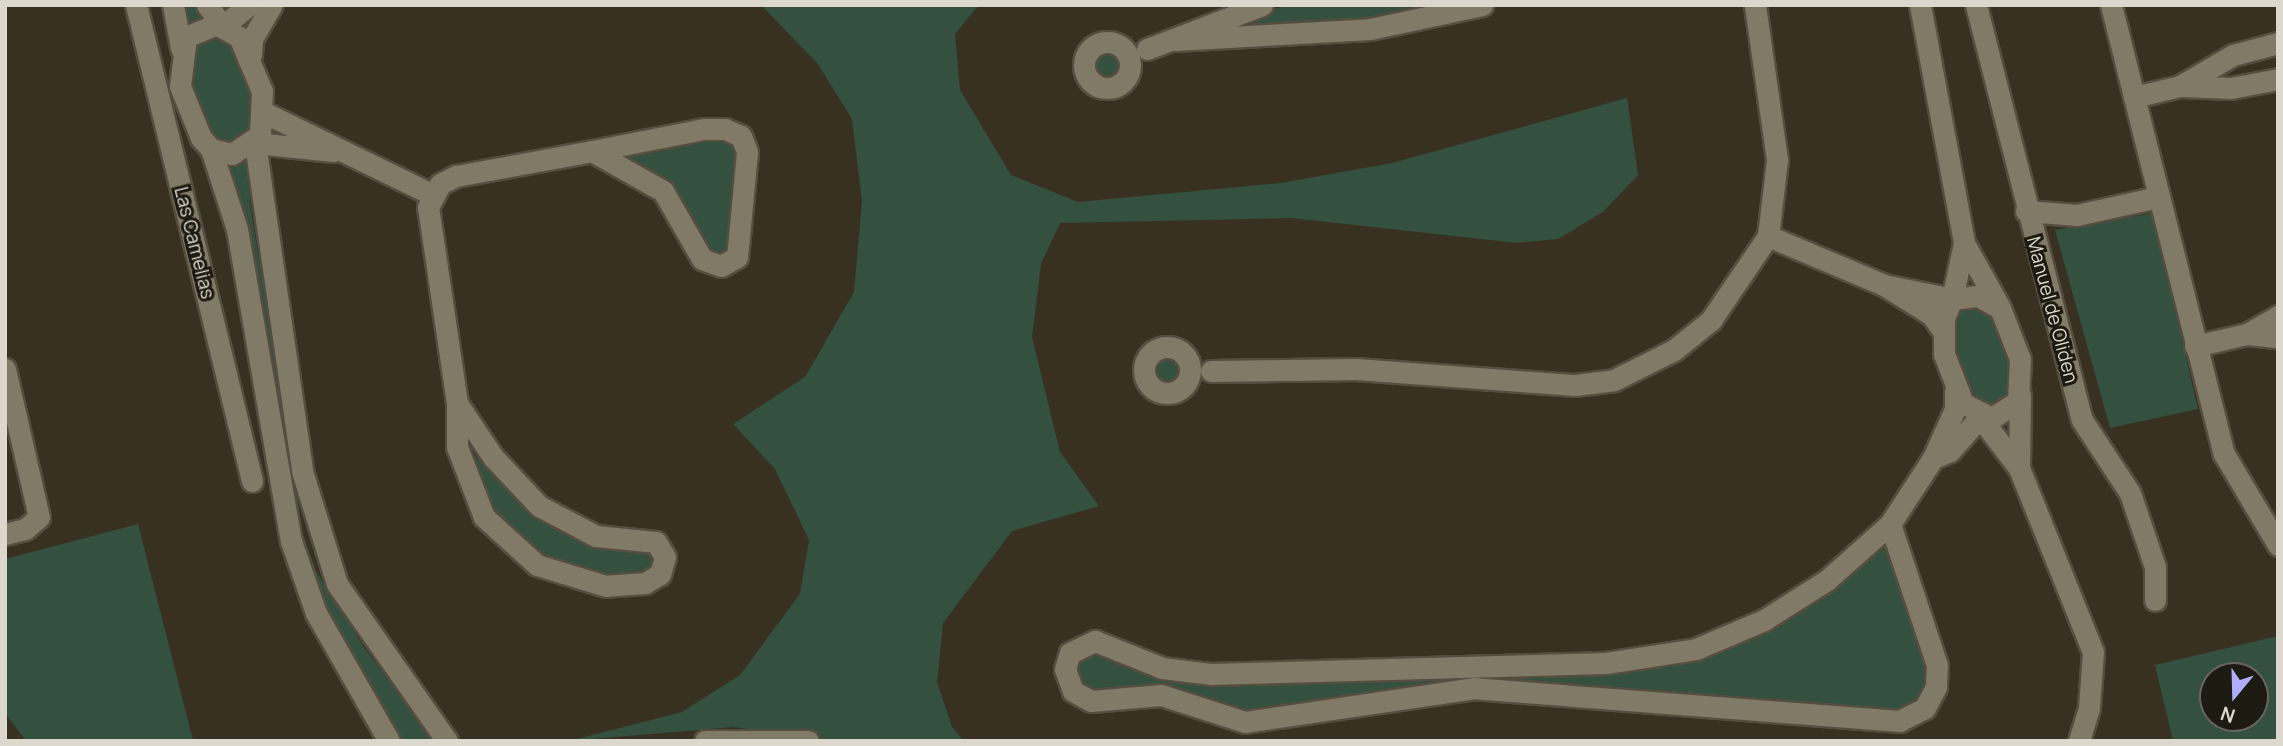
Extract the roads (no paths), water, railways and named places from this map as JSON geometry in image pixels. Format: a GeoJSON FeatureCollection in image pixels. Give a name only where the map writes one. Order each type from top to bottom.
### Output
{"type":"FeatureCollection","features":[{"type":"Feature","properties":{"kind":"street","name":"Las Camelias"},"geometry":{"type":"LineString","coordinates":[[136,5],[252,481]]}},
{"type":"Feature","properties":{"kind":"street"},"geometry":{"type":"LineString","coordinates":[[173,5],[185,107],[211,149],[237,229],[291,541],[317,613],[389,741]]}},
{"type":"Feature","properties":{"kind":"street"},"geometry":{"type":"LineString","coordinates":[[207,5],[251,55]]}},
{"type":"Feature","properties":{"kind":"street"},"geometry":{"type":"LineString","coordinates":[[180,48],[193,30],[223,26],[249,5]]}},
{"type":"Feature","properties":{"kind":"street"},"geometry":{"type":"LineString","coordinates":[[272,5],[252,39],[251,55],[263,112],[255,143],[302,471],[321,548],[352,608],[447,741]]}},
{"type":"Feature","properties":{"kind":"street"},"geometry":{"type":"LineString","coordinates":[[1147,49],[1122,83],[1107,89],[1087,78],[1083,62],[1091,48],[1105,42],[1120,47],[1147,49],[1262,5]]}},
{"type":"Feature","properties":{"kind":"street"},"geometry":{"type":"LineString","coordinates":[[1175,40],[1370,29],[1482,5]]}},
{"type":"Feature","properties":{"kind":"street"},"geometry":{"type":"LineString","coordinates":[[1211,371],[1175,348],[1159,347],[1146,357],[1143,373],[1151,387],[1165,393],[1211,371],[1356,369],[1553,385],[1614,380],[1674,350],[1711,320],[1768,236],[1777,160],[1755,5]]}},
{"type":"Feature","properties":{"kind":"street"},"geometry":{"type":"LineString","coordinates":[[1920,5],[1964,243],[2016,340],[2020,392],[2019,468]]}},
{"type":"Feature","properties":{"kind":"street","name":"Manuel de Oliden"},"geometry":{"type":"LineString","coordinates":[[1976,5],[2026,211],[2082,420],[2130,493],[2155,567],[2155,600]]}},
{"type":"Feature","properties":{"kind":"street"},"geometry":{"type":"LineString","coordinates":[[2111,5],[2224,454],[2278,545]]}},
{"type":"Feature","properties":{"kind":"street"},"geometry":{"type":"LineString","coordinates":[[2180,86],[2233,55],[2278,43]]}},
{"type":"Feature","properties":{"kind":"street"},"geometry":{"type":"LineString","coordinates":[[1120,47],[1130,69]]}},
{"type":"Feature","properties":{"kind":"street"},"geometry":{"type":"LineString","coordinates":[[2134,97],[2180,86],[2231,88],[2278,79]]}},
{"type":"Feature","properties":{"kind":"street"},"geometry":{"type":"LineString","coordinates":[[263,112],[333,151],[430,194]]}},
{"type":"Feature","properties":{"kind":"street"},"geometry":{"type":"LineString","coordinates":[[430,194],[456,176],[704,130],[741,136],[748,163],[737,257],[721,266],[702,259],[663,191],[592,151]]}},
{"type":"Feature","properties":{"kind":"street"},"geometry":{"type":"LineString","coordinates":[[211,149],[232,154],[255,143],[333,151]]}},
{"type":"Feature","properties":{"kind":"street"},"geometry":{"type":"LineString","coordinates":[[430,194],[457,403],[463,474],[498,536],[537,565],[583,583],[625,586],[660,574],[665,557],[656,542],[596,537],[538,506],[493,457],[457,403]]}},
{"type":"Feature","properties":{"kind":"street"},"geometry":{"type":"LineString","coordinates":[[2026,211],[2077,215],[2158,197]]}},
{"type":"Feature","properties":{"kind":"street"},"geometry":{"type":"LineString","coordinates":[[1768,236],[1884,285],[1932,315],[1943,331],[1955,391],[1955,409],[1933,458],[1891,524],[1798,601],[1696,649],[1606,663],[1180,672],[1095,641],[1070,653],[1065,669],[1073,691],[1091,701],[1161,695],[1245,722],[1475,688],[1882,722],[1914,716],[1932,698],[1937,665],[1891,524]]}},
{"type":"Feature","properties":{"kind":"street"},"geometry":{"type":"LineString","coordinates":[[1943,331],[1964,243]]}},
{"type":"Feature","properties":{"kind":"street"},"geometry":{"type":"LineString","coordinates":[[1884,285],[1952,299],[1985,298],[2000,308]]}},
{"type":"Feature","properties":{"kind":"street"},"geometry":{"type":"LineString","coordinates":[[2195,346],[2247,334],[2278,316]]}},
{"type":"Feature","properties":{"kind":"street"},"geometry":{"type":"LineString","coordinates":[[2247,334],[2278,337]]}},
{"type":"Feature","properties":{"kind":"street"},"geometry":{"type":"LineString","coordinates":[[1186,383],[1187,358]]}},
{"type":"Feature","properties":{"kind":"street"},"geometry":{"type":"LineString","coordinates":[[5,369],[39,517],[25,529],[5,534]]}},
{"type":"Feature","properties":{"kind":"street"},"geometry":{"type":"LineString","coordinates":[[1955,391],[1980,417],[2019,468],[2093,652],[2090,708],[2079,741]]}},
{"type":"Feature","properties":{"kind":"street"},"geometry":{"type":"LineString","coordinates":[[1933,458],[1950,451],[1980,417],[2005,415],[2020,392]]}},
{"type":"Feature","properties":{"kind":"street"},"geometry":{"type":"LineString","coordinates":[[1475,688],[1476,665]]}},
{"type":"Feature","properties":{"kind":"street"},"geometry":{"type":"LineString","coordinates":[[705,741],[808,741]]}}]}
